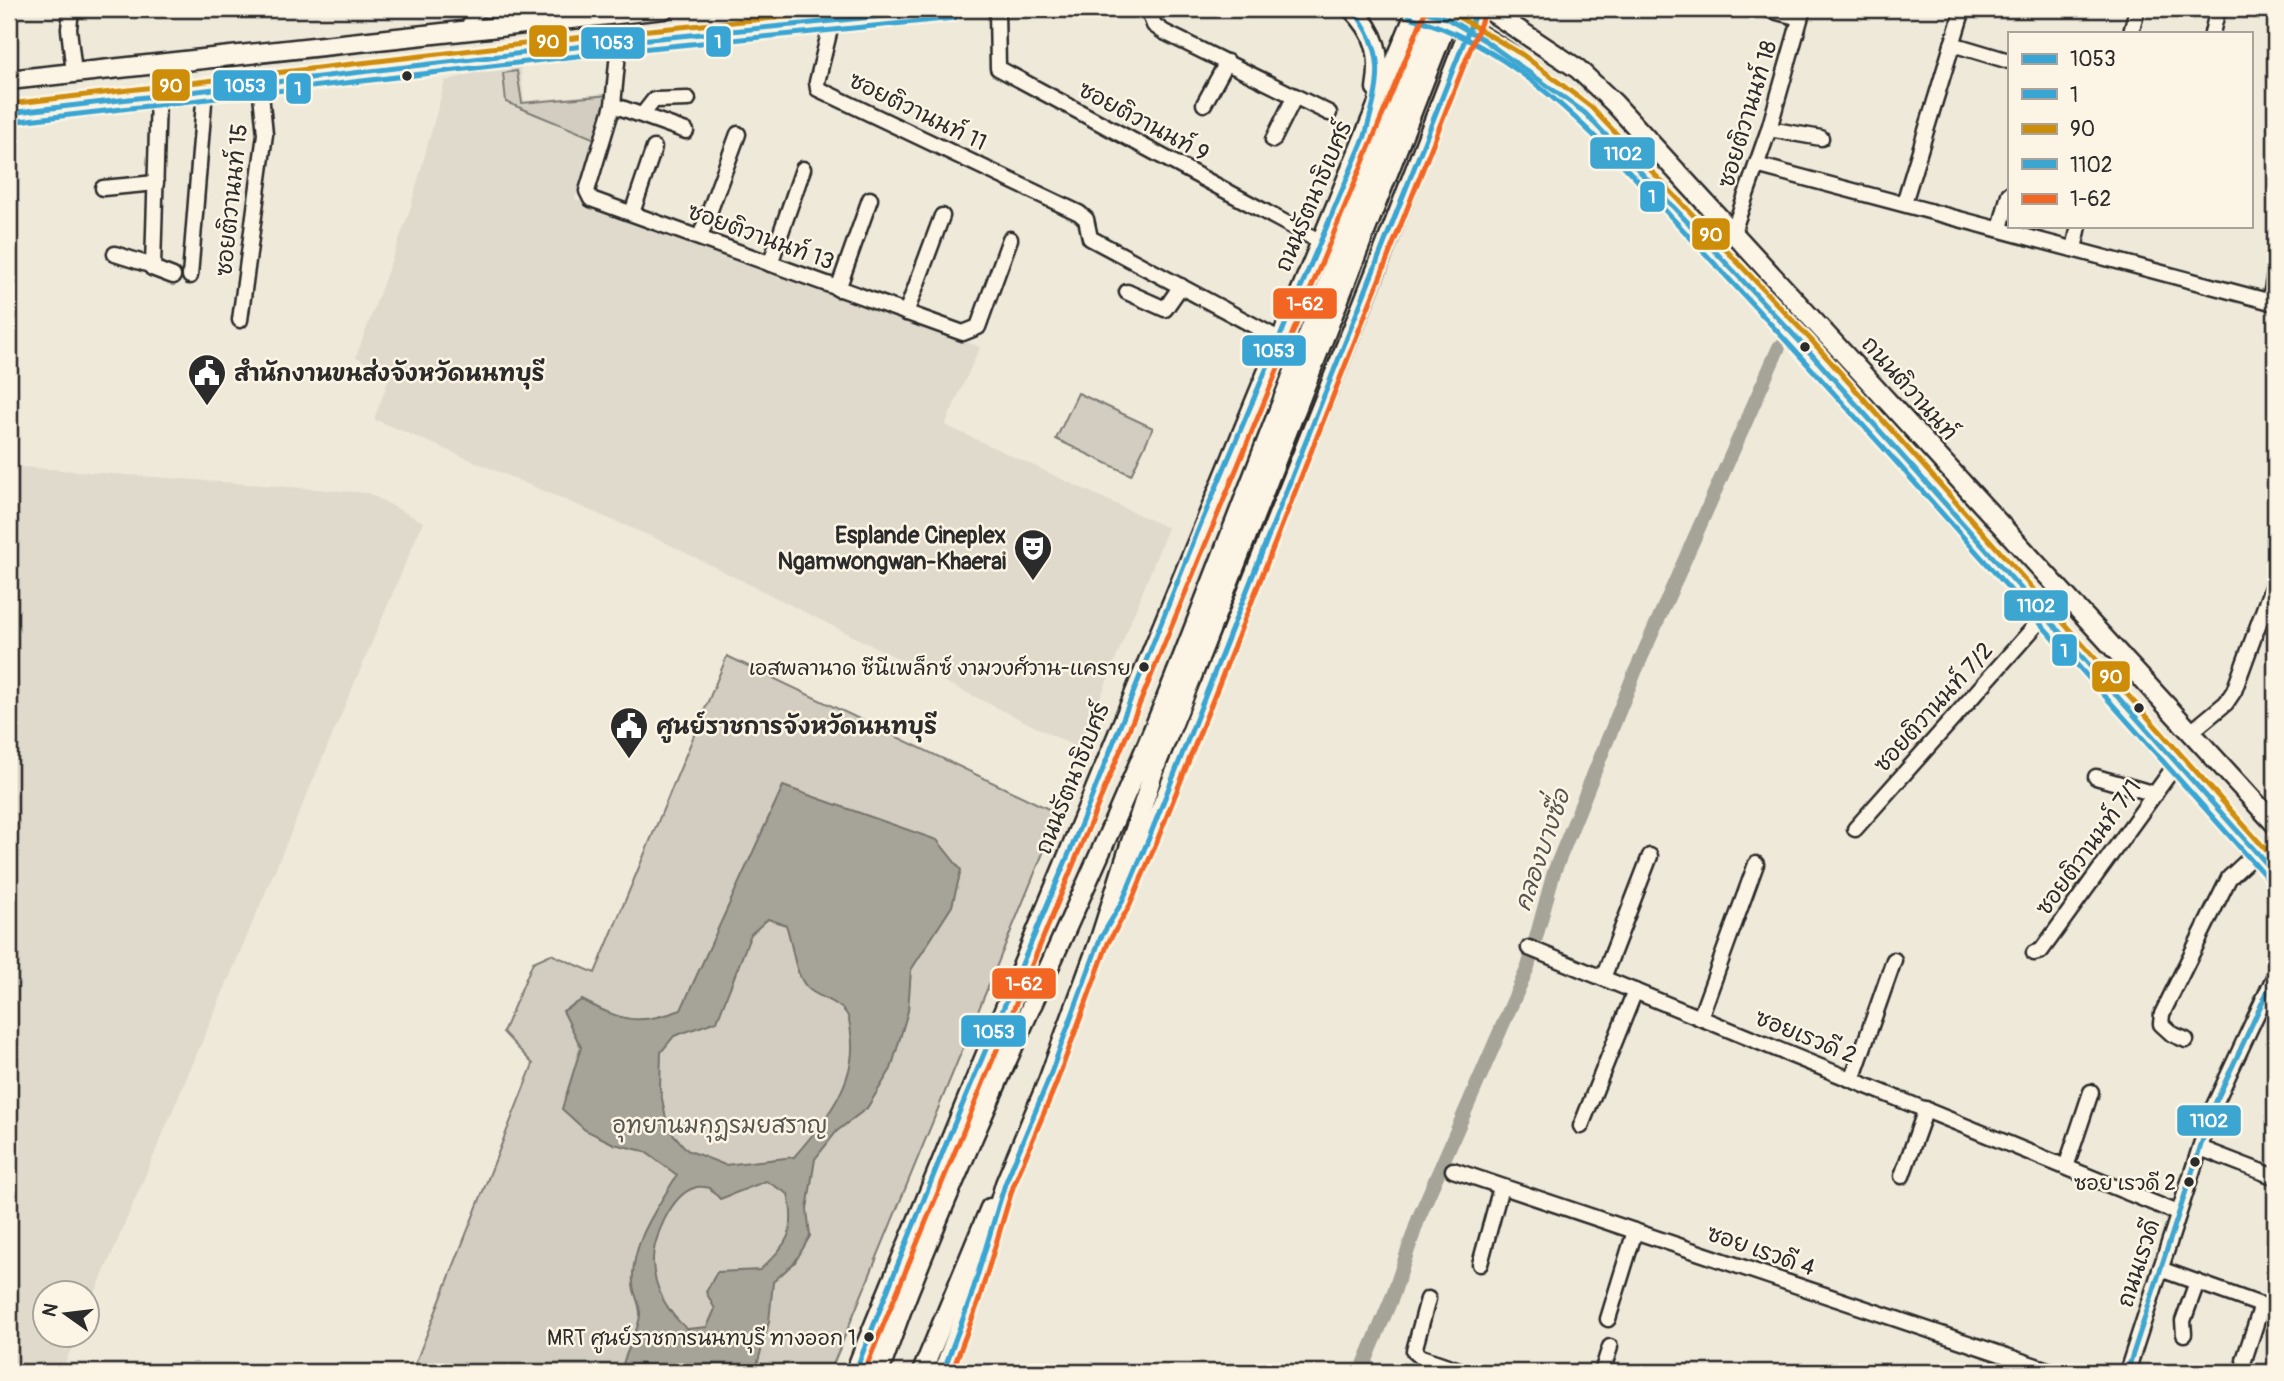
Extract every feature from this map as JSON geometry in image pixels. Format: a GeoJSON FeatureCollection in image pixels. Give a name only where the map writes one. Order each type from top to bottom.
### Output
{"type":"FeatureCollection","features":[{"type":"Feature","properties":{"kind":"main road"},"geometry":{"type":"LineString","coordinates":[[9,80],[664,9]]}},
{"type":"Feature","properties":{"kind":"main road"},"geometry":{"type":"LineString","coordinates":[[9,113],[619,42],[954,9]]}},
{"type":"Feature","properties":{"kind":"main road"},"geometry":{"type":"LineString","coordinates":[[1352,9],[1376,42],[1379,54],[1380,68],[1365,136]]}},
{"type":"Feature","properties":{"kind":"main road"},"geometry":{"type":"LineString","coordinates":[[1100,939],[1122,902],[1379,263],[1477,9]]}},
{"type":"Feature","properties":{"kind":"main road","name":"ถนนติวานนท์"},"geometry":{"type":"LineString","coordinates":[[1487,9],[1578,69],[1614,103],[2275,824]]}},
{"type":"Feature","properties":{"kind":"main road"},"geometry":{"type":"LineString","coordinates":[[1432,10],[1518,62],[1585,113],[1808,350],[2275,873]]}},
{"type":"Feature","properties":{"kind":"main road"},"geometry":{"type":"LineString","coordinates":[[1353,164],[1374,153],[1395,133],[1435,30],[1432,10]]}},
{"type":"Feature","properties":{"kind":"main road"},"geometry":{"type":"LineString","coordinates":[[943,1372],[971,1300],[1005,1184],[1048,1081],[1100,939],[1184,677],[1432,10]]}},
{"type":"Feature","properties":{"kind":"main road","name":"ถนนรัตนาธิเบศร์"},"geometry":{"type":"LineString","coordinates":[[855,1372],[1353,164],[1365,136],[1432,10]]}},
{"type":"Feature","properties":{"kind":"main road"},"geometry":{"type":"LineString","coordinates":[[1321,240],[1338,222],[1359,220],[1376,234],[1379,263]]}},
{"type":"Feature","properties":{"kind":"main road"},"geometry":{"type":"LineString","coordinates":[[879,1372],[911,1285],[1054,956],[1184,677]]}},
{"type":"Feature","properties":{"kind":"main road"},"geometry":{"type":"LineString","coordinates":[[922,1372],[979,1228],[1005,1184]]}},
{"type":"Feature","properties":{"kind":"street"},"geometry":{"type":"LineString","coordinates":[[71,9],[69,29],[74,73]]}},
{"type":"Feature","properties":{"kind":"street"},"geometry":{"type":"LineString","coordinates":[[467,29],[478,9]]}},
{"type":"Feature","properties":{"kind":"street","name":"ซอยติวานนท์ 9"},"geometry":{"type":"LineString","coordinates":[[997,9],[998,68],[1321,240]]}},
{"type":"Feature","properties":{"kind":"street"},"geometry":{"type":"LineString","coordinates":[[1148,9],[1154,25],[1164,32],[1329,113]]}},
{"type":"Feature","properties":{"kind":"street"},"geometry":{"type":"LineString","coordinates":[[1766,9],[1801,14]]}},
{"type":"Feature","properties":{"kind":"street"},"geometry":{"type":"LineString","coordinates":[[1904,203],[1963,9]]}},
{"type":"Feature","properties":{"kind":"street"},"geometry":{"type":"LineString","coordinates":[[2131,32],[2137,9]]}},
{"type":"Feature","properties":{"kind":"street"},"geometry":{"type":"LineString","coordinates":[[2213,32],[2218,9]]}},
{"type":"Feature","properties":{"kind":"street","name":"ซอยติวานนท์ 18"},"geometry":{"type":"LineString","coordinates":[[1733,232],[1769,129],[1801,14]]}},
{"type":"Feature","properties":{"kind":"street","name":"ซอยติวานนท์ 11"},"geometry":{"type":"LineString","coordinates":[[832,21],[817,82],[818,89],[1084,217],[1090,238],[1181,286]]}},
{"type":"Feature","properties":{"kind":"street","name":"ซอยติวานนท์ 13"},"geometry":{"type":"LineString","coordinates":[[619,42],[614,105],[587,191],[591,198],[963,333],[978,327],[1010,239]]}},
{"type":"Feature","properties":{"kind":"street"},"geometry":{"type":"LineString","coordinates":[[1952,44],[2008,61]]}},
{"type":"Feature","properties":{"kind":"street"},"geometry":{"type":"LineString","coordinates":[[1204,104],[1227,62]]}},
{"type":"Feature","properties":{"kind":"street","name":"ซอยติวานนท์ 15"},"geometry":{"type":"LineString","coordinates":[[240,320],[265,134],[260,84]]}},
{"type":"Feature","properties":{"kind":"street"},"geometry":{"type":"LineString","coordinates":[[190,276],[205,90]]}},
{"type":"Feature","properties":{"kind":"street"},"geometry":{"type":"LineString","coordinates":[[152,268],[158,96]]}},
{"type":"Feature","properties":{"kind":"street"},"geometry":{"type":"LineString","coordinates":[[1273,140],[1295,96]]}},
{"type":"Feature","properties":{"kind":"street"},"geometry":{"type":"LineString","coordinates":[[643,114],[654,100],[688,99]]}},
{"type":"Feature","properties":{"kind":"street"},"geometry":{"type":"LineString","coordinates":[[614,105],[686,131]]}},
{"type":"Feature","properties":{"kind":"street"},"geometry":{"type":"LineString","coordinates":[[1769,129],[1821,138]]}},
{"type":"Feature","properties":{"kind":"street"},"geometry":{"type":"LineString","coordinates":[[700,237],[738,134]]}},
{"type":"Feature","properties":{"kind":"street"},"geometry":{"type":"LineString","coordinates":[[632,213],[654,148]]}},
{"type":"Feature","properties":{"kind":"street"},"geometry":{"type":"LineString","coordinates":[[1756,165],[2273,302],[2275,273]]}},
{"type":"Feature","properties":{"kind":"street"},"geometry":{"type":"LineString","coordinates":[[770,264],[803,169]]}},
{"type":"Feature","properties":{"kind":"street"},"geometry":{"type":"LineString","coordinates":[[103,188],[156,183]]}},
{"type":"Feature","properties":{"kind":"street"},"geometry":{"type":"LineString","coordinates":[[2000,229],[2008,198]]}},
{"type":"Feature","properties":{"kind":"street"},"geometry":{"type":"LineString","coordinates":[[838,289],[870,199]]}},
{"type":"Feature","properties":{"kind":"street"},"geometry":{"type":"LineString","coordinates":[[906,313],[942,216]]}},
{"type":"Feature","properties":{"kind":"street"},"geometry":{"type":"LineString","coordinates":[[2074,249],[2079,228]]}},
{"type":"Feature","properties":{"kind":"street"},"geometry":{"type":"LineString","coordinates":[[115,254],[173,276]]}},
{"type":"Feature","properties":{"kind":"street"},"geometry":{"type":"LineString","coordinates":[[1127,292],[1165,310],[1181,286],[1279,339]]}},
{"type":"Feature","properties":{"kind":"street"},"geometry":{"type":"LineString","coordinates":[[2191,732],[2226,703],[2234,691],[2275,579]]}},
{"type":"Feature","properties":{"kind":"street","name":"ซอยติวานนท์ 7/2"},"geometry":{"type":"LineString","coordinates":[[1855,829],[2045,615]]}},
{"type":"Feature","properties":{"kind":"street","name":"ซอยติวานนท์ 7/1"},"geometry":{"type":"LineString","coordinates":[[2034,953],[2041,951],[2177,763]]}},
{"type":"Feature","properties":{"kind":"street"},"geometry":{"type":"LineString","coordinates":[[2096,777],[2155,794]]}},
{"type":"Feature","properties":{"kind":"street"},"geometry":{"type":"LineString","coordinates":[[2186,1040],[2172,1034],[2161,1024],[2162,1014],[2229,878],[2257,852]]}},
{"type":"Feature","properties":{"kind":"street"},"geometry":{"type":"LineString","coordinates":[[1603,978],[1650,856]]}},
{"type":"Feature","properties":{"kind":"street"},"geometry":{"type":"LineString","coordinates":[[1700,1018],[1756,864]]}},
{"type":"Feature","properties":{"kind":"street","name":"ซอยเรวดี 2"},"geometry":{"type":"LineString","coordinates":[[1529,948],[2178,1213]]}},
{"type":"Feature","properties":{"kind":"street"},"geometry":{"type":"LineString","coordinates":[[1852,1080],[1894,960]]}},
{"type":"Feature","properties":{"kind":"street","name":"ถนนเรวดี"},"geometry":{"type":"LineString","coordinates":[[2127,1372],[2213,1108],[2275,975]]}},
{"type":"Feature","properties":{"kind":"street"},"geometry":{"type":"LineString","coordinates":[[1581,1126],[1634,992]]}},
{"type":"Feature","properties":{"kind":"street"},"geometry":{"type":"LineString","coordinates":[[2066,1167],[2091,1092]]}},
{"type":"Feature","properties":{"kind":"street"},"geometry":{"type":"LineString","coordinates":[[1902,1176],[1926,1109]]}},
{"type":"Feature","properties":{"kind":"street"},"geometry":{"type":"LineString","coordinates":[[2200,1148],[2275,1177]]}},
{"type":"Feature","properties":{"kind":"street","name":"ซอย เรวดี 4"},"geometry":{"type":"LineString","coordinates":[[1453,1170],[2054,1372]]}},
{"type":"Feature","properties":{"kind":"street"},"geometry":{"type":"LineString","coordinates":[[1480,1264],[1501,1187]]}},
{"type":"Feature","properties":{"kind":"street"},"geometry":{"type":"LineString","coordinates":[[1608,1319],[1635,1231]]}},
{"type":"Feature","properties":{"kind":"street"},"geometry":{"type":"LineString","coordinates":[[2160,1269],[2269,1307],[2244,1360]]}},
{"type":"Feature","properties":{"kind":"street"},"geometry":{"type":"LineString","coordinates":[[2184,1335],[2183,1321],[2197,1282]]}},
{"type":"Feature","properties":{"kind":"street"},"geometry":{"type":"LineString","coordinates":[[1428,1299],[1414,1351],[1421,1357],[1465,1372]]}},
{"type":"Feature","properties":{"kind":"street"},"geometry":{"type":"LineString","coordinates":[[1602,1372],[1610,1347]]}},
{"type":"Feature","properties":{"kind":"shaded area"},"geometry":{"type":"Polygon","coordinates":[[[520,61],[524,101],[613,93],[575,199],[980,347],[945,425],[1168,528],[1080,749],[662,541],[374,419],[390,376],[356,357],[409,213],[445,81],[520,61]]]}},
{"type":"Feature","properties":{"kind":"shaded area"},"geometry":{"type":"Polygon","coordinates":[[[9,466],[368,493],[423,522],[101,1280],[32,1280],[32,1350],[71,1350],[61,1372],[9,1372],[9,466]]]}},
{"type":"Feature","properties":{"kind":"shaded area"},"geometry":{"type":"Polygon","coordinates":[[[783,786],[937,840],[961,870],[952,906],[911,970],[908,1011],[891,1069],[867,1108],[837,1131],[815,1159],[807,1209],[810,1236],[795,1262],[773,1282],[769,1322],[755,1372],[621,1372],[640,1316],[633,1285],[636,1255],[653,1213],[677,1175],[644,1151],[614,1144],[585,1130],[562,1109],[581,1047],[563,1011],[582,1000],[609,1013],[630,1019],[653,1018],[681,1010],[783,786]],[[768,919],[751,934],[717,1021],[674,1036],[661,1052],[660,1089],[668,1128],[687,1150],[725,1165],[794,1157],[827,1116],[850,1068],[852,1051],[847,1015],[842,1008],[806,986],[796,965],[786,925],[768,919]],[[766,1181],[720,1199],[710,1188],[694,1188],[678,1199],[664,1219],[654,1253],[656,1282],[663,1300],[687,1329],[707,1327],[715,1309],[706,1292],[717,1272],[760,1270],[784,1244],[791,1218],[788,1194],[766,1181]]]}},
{"type":"Feature","properties":{"kind":"green space"},"geometry":{"type":"Polygon","coordinates":[[[517,71],[522,103],[611,95],[595,139],[506,102],[503,73],[517,71]]]}},
{"type":"Feature","properties":{"kind":"green space"},"geometry":{"type":"Polygon","coordinates":[[[1078,393],[1153,428],[1131,475],[1056,439],[1078,393]]]}},
{"type":"Feature","properties":{"kind":"green space","name":"อุทยานมกุฎรมยสราญ"},"geometry":{"type":"Polygon","coordinates":[[[727,656],[1059,814],[830,1372],[412,1372],[533,1064],[503,1032],[533,962],[551,954],[595,973],[727,656]]]}},
{"type":"Feature","properties":{"kind":"waterway","name":"คลองบางซื่อ"},"geometry":{"type":"LineString","coordinates":[[1361,1372],[1393,1295],[1419,1217],[1528,967],[1554,872],[1635,672],[1779,347]]}},
{"type":"Feature","properties":{"kind":"transit line","name":"90"},"geometry":{"type":"LineString","coordinates":[[9,104],[618,33],[867,9]]}},
{"type":"Feature","properties":{"kind":"transit line","name":"1053"},"geometry":{"type":"LineString","coordinates":[[9,113],[619,42],[954,9]]}},
{"type":"Feature","properties":{"kind":"transit line","name":"1053"},"geometry":{"type":"LineString","coordinates":[[855,1372],[950,1134],[1073,844],[1199,528],[1365,136],[1378,70],[1372,40],[1352,9]]}},
{"type":"Feature","properties":{"kind":"transit line","name":"1102"},"geometry":{"type":"LineString","coordinates":[[1417,9],[1446,18],[1484,40],[1585,113],[1805,347],[2275,873]]}},
{"type":"Feature","properties":{"kind":"transit line","name":"90"},"geometry":{"type":"LineString","coordinates":[[1445,9],[1523,55],[1591,107],[1812,341],[2275,860]]}},
{"type":"Feature","properties":{"kind":"transit line","name":"1053"},"geometry":{"type":"LineString","coordinates":[[943,1372],[970,1300],[1005,1184],[1048,1081],[1100,939],[1122,902],[1149,838],[1477,9]]}},
{"type":"Feature","properties":{"kind":"transit line","name":"1-62"},"geometry":{"type":"LineString","coordinates":[[864,1372],[1425,12]]}},
{"type":"Feature","properties":{"kind":"transit line","name":"1-62"},"geometry":{"type":"LineString","coordinates":[[952,1372],[978,1303],[1013,1187],[1056,1084],[1108,943],[1130,905],[1157,841],[1485,12]]}},
{"type":"Feature","properties":{"kind":"transit line","name":"1"},"geometry":{"type":"LineString","coordinates":[[1409,17],[1452,32],[1493,54],[1532,81],[1603,145],[1750,301],[2268,879]]}},
{"type":"Feature","properties":{"kind":"transit line","name":"1"},"geometry":{"type":"LineString","coordinates":[[10,122],[620,51],[955,18]]}},
{"type":"Feature","properties":{"kind":"transit line","name":"1102"},"geometry":{"type":"LineString","coordinates":[[2127,1372],[2213,1108],[2275,975]]}},
{"type":"Feature","properties":{"kind":"place","name":"สำนักงานขนส่งจังหวัดนนทบุรี"},"geometry":{"type":"Point","coordinates":[207,407]}},
{"type":"Feature","properties":{"kind":"place","name":"Esplande Cineplex Ngamwongwan-Khaerai"},"geometry":{"type":"Point","coordinates":[1033,582]}},
{"type":"Feature","properties":{"kind":"place","name":"เอสพลานาด ซีนีเพล็กซ์ งามวงศ์วาน-แคราย"},"geometry":{"type":"Point","coordinates":[1144,667]}},
{"type":"Feature","properties":{"kind":"place","name":"ศูนย์ราชการจังหวัดนนทบุรี"},"geometry":{"type":"Point","coordinates":[629,760]}},
{"type":"Feature","properties":{"kind":"place","name":"ซอย เรวดี 2"},"geometry":{"type":"Point","coordinates":[2189,1182]}},
{"type":"Feature","properties":{"kind":"place","name":"MRT ศูนย์ราชการนนทบุรี ทางออก 1"},"geometry":{"type":"Point","coordinates":[869,1337]}}]}
